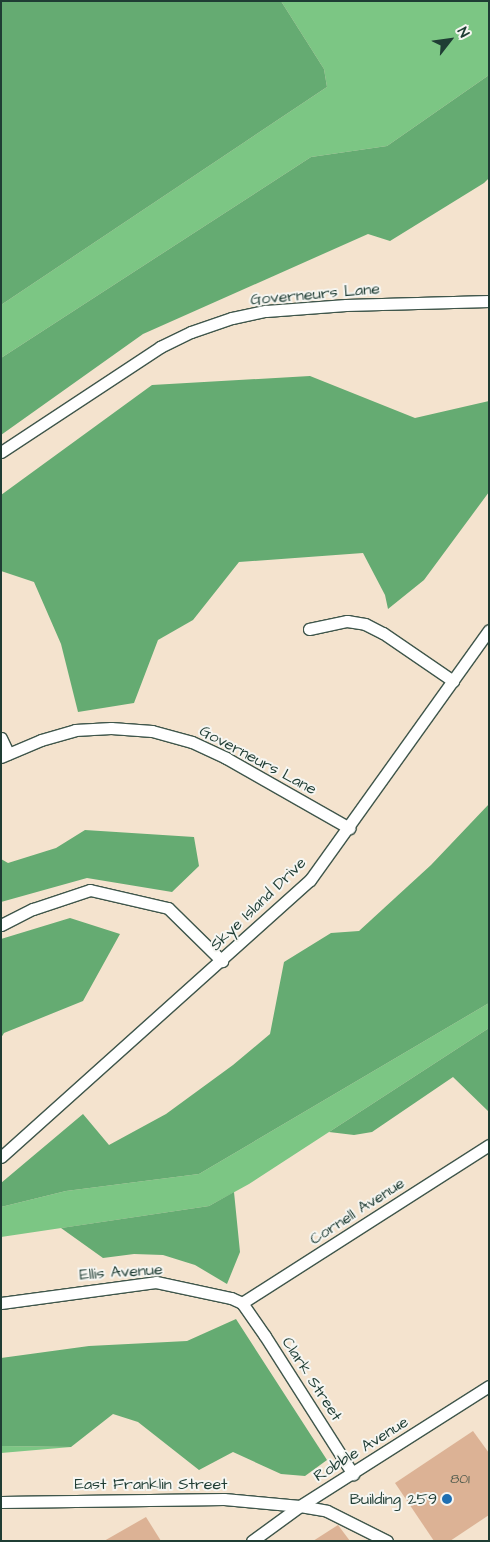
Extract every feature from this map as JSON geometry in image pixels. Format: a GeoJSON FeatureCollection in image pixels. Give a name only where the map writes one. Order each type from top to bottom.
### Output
{"type":"FeatureCollection","features":[{"type":"Feature","properties":{"kind":"street","name":"Governeurs Lane"},"geometry":{"type":"LineString","coordinates":[[1,452],[160,347],[191,332],[232,318],[266,311],[346,305],[489,302]]}},
{"type":"Feature","properties":{"kind":"street"},"geometry":{"type":"LineString","coordinates":[[309,628],[347,621],[365,624],[383,633],[453,681]]}},
{"type":"Feature","properties":{"kind":"street","name":"Skye Island Drive"},"geometry":{"type":"LineString","coordinates":[[1,1157],[222,961],[310,880],[489,630]]}},
{"type":"Feature","properties":{"kind":"street","name":"Governeurs Lane"},"geometry":{"type":"LineString","coordinates":[[5,755],[75,730],[111,728],[152,731],[192,742],[226,758],[349,828]]}},
{"type":"Feature","properties":{"kind":"street"},"geometry":{"type":"LineString","coordinates":[[1,738],[5,755]]}},
{"type":"Feature","properties":{"kind":"street"},"geometry":{"type":"LineString","coordinates":[[1,925],[33,909],[90,890],[168,908],[222,961]]}},
{"type":"Feature","properties":{"kind":"street","name":"Cornell Avenue"},"geometry":{"type":"LineString","coordinates":[[242,1303],[489,1145]]}},
{"type":"Feature","properties":{"kind":"street","name":"Ellis Avenue"},"geometry":{"type":"LineString","coordinates":[[1,1303],[156,1282],[231,1298],[242,1303]]}},
{"type":"Feature","properties":{"kind":"street","name":"Clark Street"},"geometry":{"type":"LineString","coordinates":[[242,1303],[353,1474]]}},
{"type":"Feature","properties":{"kind":"street","name":"Robble Avenue"},"geometry":{"type":"LineString","coordinates":[[252,1541],[300,1506],[489,1386]]}},
{"type":"Feature","properties":{"kind":"street","name":"East Franklin Street"},"geometry":{"type":"LineString","coordinates":[[1,1502],[224,1500],[300,1506]]}},
{"type":"Feature","properties":{"kind":"street"},"geometry":{"type":"LineString","coordinates":[[300,1506],[327,1511],[387,1541]]}},
{"type":"Feature","properties":{"kind":"green space"},"geometry":{"type":"Polygon","coordinates":[[[1,1],[281,1],[324,69],[327,87],[1,305],[1,1]]]}},
{"type":"Feature","properties":{"kind":"green space"},"geometry":{"type":"Polygon","coordinates":[[[281,1],[489,1],[489,75],[387,146],[311,157],[1,358],[1,305],[327,87],[324,69],[281,1]]]}},
{"type":"Feature","properties":{"kind":"green space"},"geometry":{"type":"Polygon","coordinates":[[[489,75],[489,178],[484,183],[390,241],[368,234],[143,334],[1,435],[1,358],[311,157],[387,146],[489,75]]]}},
{"type":"Feature","properties":{"kind":"green space"},"geometry":{"type":"Polygon","coordinates":[[[310,376],[415,418],[489,401],[489,492],[424,580],[388,609],[385,595],[363,553],[239,562],[193,620],[158,640],[134,703],[78,712],[61,644],[34,582],[1,571],[1,495],[152,385],[310,376]]]}},
{"type":"Feature","properties":{"kind":"green space"},"geometry":{"type":"Polygon","coordinates":[[[489,804],[489,1003],[199,1174],[66,1191],[1,1207],[1,1183],[83,1114],[109,1145],[166,1114],[233,1065],[270,1034],[284,962],[331,933],[359,931],[431,865],[489,804]]]}},
{"type":"Feature","properties":{"kind":"green space"},"geometry":{"type":"Polygon","coordinates":[[[85,830],[194,837],[199,866],[172,892],[87,878],[1,902],[1,859],[8,863],[56,848],[85,830]]]}},
{"type":"Feature","properties":{"kind":"green space"},"geometry":{"type":"Polygon","coordinates":[[[70,918],[120,934],[83,1001],[4,1033],[1,1038],[1,939],[70,918]]]}},
{"type":"Feature","properties":{"kind":"green space"},"geometry":{"type":"Polygon","coordinates":[[[489,1003],[489,1028],[249,1184],[209,1206],[1,1237],[1,1207],[66,1191],[199,1174],[489,1003]]]}},
{"type":"Feature","properties":{"kind":"green space"},"geometry":{"type":"Polygon","coordinates":[[[489,1028],[489,1112],[453,1077],[372,1132],[354,1135],[329,1132],[489,1028]]]}},
{"type":"Feature","properties":{"kind":"green space"},"geometry":{"type":"Polygon","coordinates":[[[234,1192],[240,1252],[227,1284],[195,1265],[163,1255],[134,1254],[103,1258],[61,1228],[209,1206],[234,1192]]]}},
{"type":"Feature","properties":{"kind":"green space"},"geometry":{"type":"Polygon","coordinates":[[[236,1319],[327,1460],[305,1476],[281,1474],[233,1452],[199,1470],[138,1422],[113,1414],[71,1447],[1,1446],[1,1358],[89,1346],[187,1341],[236,1319]]]}},
{"type":"Feature","properties":{"kind":"green space"},"geometry":{"type":"Polygon","coordinates":[[[1,1446],[71,1447],[1,1453],[1,1446]]]}},
{"type":"Feature","properties":{"kind":"building","name":"Building 259"},"geometry":{"type":"Polygon","coordinates":[[[473,1431],[489,1453],[489,1515],[450,1541],[434,1541],[395,1483],[473,1431]]]}},
{"type":"Feature","properties":{"kind":"building"},"geometry":{"type":"Polygon","coordinates":[[[146,1517],[161,1541],[104,1541],[146,1517]]]}},
{"type":"Feature","properties":{"kind":"building"},"geometry":{"type":"Polygon","coordinates":[[[338,1525],[350,1541],[313,1541],[338,1525]]]}},
{"type":"Feature","properties":{"kind":"place","name":"Building 259"},"geometry":{"type":"Point","coordinates":[447,1499]}}]}
